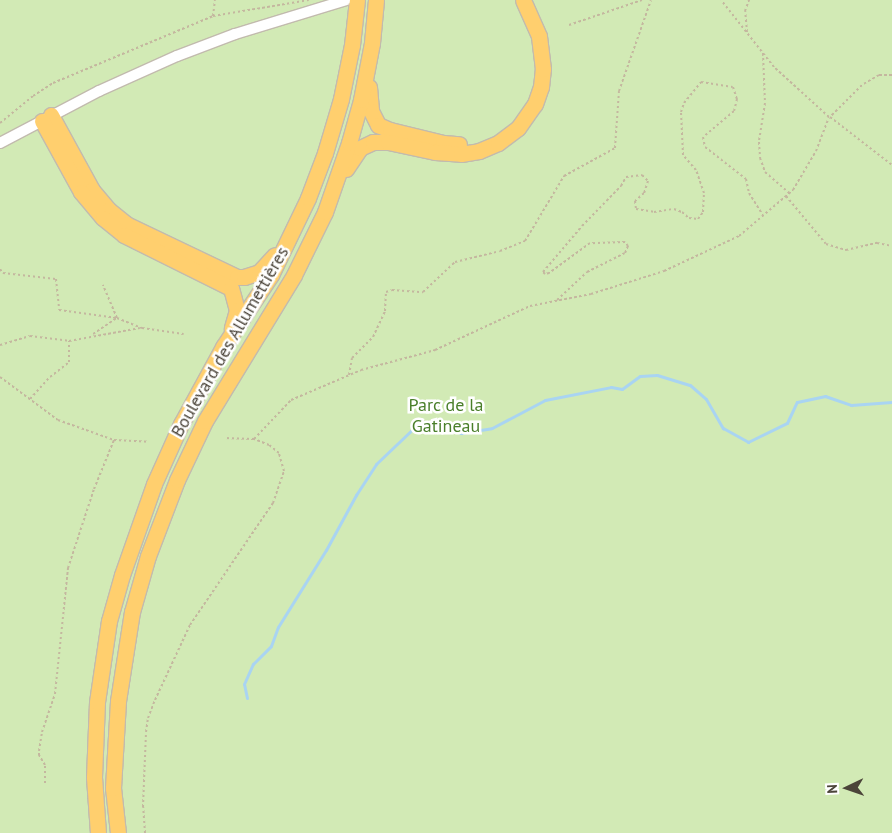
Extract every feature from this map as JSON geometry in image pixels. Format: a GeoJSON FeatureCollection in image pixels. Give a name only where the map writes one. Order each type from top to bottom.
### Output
{"type":"FeatureCollection","features":[{"type":"Feature","properties":{"kind":"highway","name":"Boulevard des Allumettières"},"geometry":{"type":"LineString","coordinates":[[98,833],[94,777],[95,727],[104,651],[115,597],[160,470],[190,406],[224,347],[271,274],[291,236],[316,180],[341,99],[352,45],[357,0]]}},
{"type":"Feature","properties":{"kind":"highway","name":"Boulevard des Allumettières"},"geometry":{"type":"LineString","coordinates":[[118,833],[113,788],[118,701],[132,612],[148,556],[177,480],[205,421],[294,275],[334,189],[355,123],[370,60],[376,0]]}},
{"type":"Feature","properties":{"kind":"highway"},"geometry":{"type":"LineString","coordinates":[[370,60],[370,104],[378,125],[390,130],[450,144],[467,143],[484,138],[501,130],[516,117],[532,86],[534,66],[532,49],[526,28],[513,0]]}},
{"type":"Feature","properties":{"kind":"highway"},"geometry":{"type":"LineString","coordinates":[[334,189],[360,148],[373,142],[388,142],[435,152],[461,154],[479,151],[498,143],[518,128],[535,104],[543,69],[541,43],[523,0]]}},
{"type":"Feature","properties":{"kind":"highway"},"geometry":{"type":"LineString","coordinates":[[46,118],[95,194],[117,217],[137,230],[237,277],[244,277],[259,272],[291,236]]}},
{"type":"Feature","properties":{"kind":"highway"},"geometry":{"type":"LineString","coordinates":[[46,118],[81,192],[103,218],[124,235],[230,288],[237,310],[236,319],[224,347]]}},
{"type":"Feature","properties":{"kind":"street"},"geometry":{"type":"LineString","coordinates":[[0,143],[123,80],[193,49],[314,4],[346,0]]}},
{"type":"Feature","properties":{"kind":"path"},"geometry":{"type":"LineString","coordinates":[[213,16],[215,0]]}},
{"type":"Feature","properties":{"kind":"path"},"geometry":{"type":"LineString","coordinates":[[569,25],[642,0]]}},
{"type":"Feature","properties":{"kind":"path"},"geometry":{"type":"LineString","coordinates":[[349,376],[352,358],[373,337],[385,311],[386,292],[392,290],[423,292],[455,262],[500,251],[525,242],[564,176],[615,148],[619,91],[651,0]]}},
{"type":"Feature","properties":{"kind":"path"},"geometry":{"type":"LineString","coordinates":[[254,439],[291,400],[349,376],[435,350],[530,306],[591,294],[664,271],[738,236],[789,194],[816,151],[829,117],[774,67],[721,0]]}},
{"type":"Feature","properties":{"kind":"path"},"geometry":{"type":"LineString","coordinates":[[747,32],[745,11],[749,0]]}},
{"type":"Feature","properties":{"kind":"path"},"geometry":{"type":"LineString","coordinates":[[0,123],[33,96],[53,83],[213,16],[314,4]]}},
{"type":"Feature","properties":{"kind":"path"},"geometry":{"type":"LineString","coordinates":[[763,53],[765,103],[759,142],[760,158],[765,172],[789,194]]}},
{"type":"Feature","properties":{"kind":"path"},"geometry":{"type":"LineString","coordinates":[[892,75],[879,75],[862,85],[830,117],[892,165]]}},
{"type":"Feature","properties":{"kind":"path"},"geometry":{"type":"LineString","coordinates":[[556,301],[587,272],[625,253],[628,246],[625,242],[590,243],[550,273],[545,274],[543,272],[582,226],[621,186],[626,177],[642,175],[648,181],[644,193],[635,201],[636,209],[654,212],[674,209],[682,212],[689,218],[698,219],[702,212],[704,193],[696,170],[683,155],[682,112],[684,103],[701,82],[733,87],[737,99],[734,111],[703,137],[705,146],[746,179],[750,193],[763,215]]}},
{"type":"Feature","properties":{"kind":"path"},"geometry":{"type":"LineString","coordinates":[[786,196],[826,244],[846,250],[877,243],[892,246]]}},
{"type":"Feature","properties":{"kind":"path"},"geometry":{"type":"LineString","coordinates":[[0,269],[4,273],[56,279],[59,310],[117,318],[142,328],[184,334]]}},
{"type":"Feature","properties":{"kind":"path"},"geometry":{"type":"LineString","coordinates":[[103,285],[117,318]]}},
{"type":"Feature","properties":{"kind":"path"},"geometry":{"type":"LineString","coordinates":[[91,336],[117,318]]}},
{"type":"Feature","properties":{"kind":"path"},"geometry":{"type":"LineString","coordinates":[[0,345],[30,336],[69,341],[142,328]]}},
{"type":"Feature","properties":{"kind":"path"},"geometry":{"type":"LineString","coordinates":[[30,399],[50,377],[69,362],[69,341]]}},
{"type":"Feature","properties":{"kind":"path"},"geometry":{"type":"LineString","coordinates":[[0,377],[58,420],[114,440],[149,442]]}},
{"type":"Feature","properties":{"kind":"path"},"geometry":{"type":"LineString","coordinates":[[145,833],[143,807],[148,718],[190,625],[273,503],[284,467],[279,453],[269,445],[254,439],[224,438]]}},
{"type":"Feature","properties":{"kind":"path"},"geometry":{"type":"LineString","coordinates":[[45,783],[45,765],[39,755],[39,750],[42,732],[55,694],[68,568],[94,489],[114,440]]}},
{"type":"Feature","properties":{"kind":"green space","name":"Parc de la Gatineau"},"geometry":{"type":"Polygon","coordinates":[[[0,0],[892,0],[892,833],[0,833],[0,0]]]}},
{"type":"Feature","properties":{"kind":"waterway"},"geometry":{"type":"LineString","coordinates":[[247,698],[244,684],[253,664],[271,646],[278,627],[326,550],[356,495],[376,464],[418,424],[430,423],[461,433],[492,428],[545,400],[611,387],[622,389],[640,376],[657,375],[690,385],[706,399],[723,428],[748,442],[787,423],[797,402],[825,396],[851,405],[892,402]]}}]}
